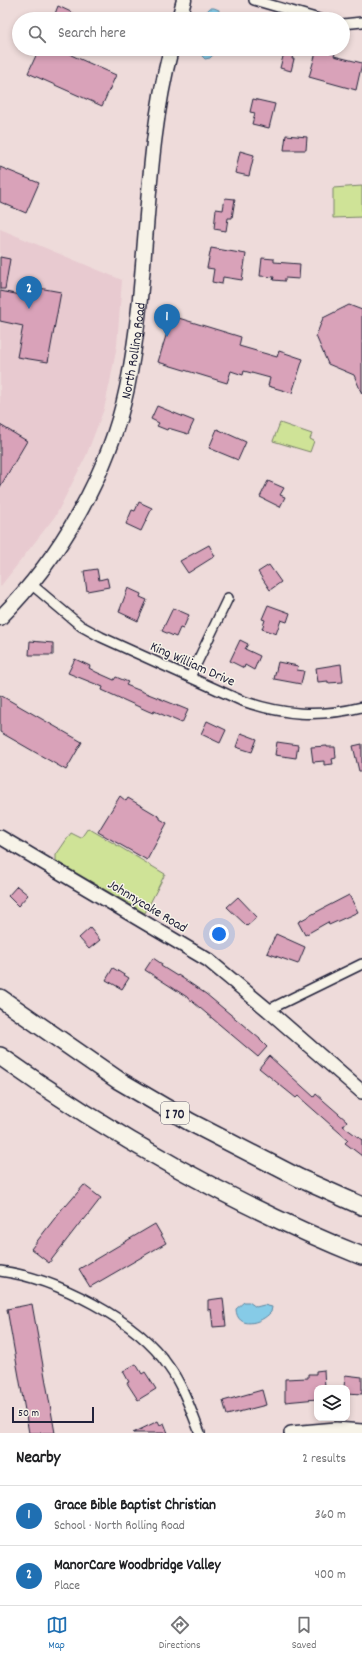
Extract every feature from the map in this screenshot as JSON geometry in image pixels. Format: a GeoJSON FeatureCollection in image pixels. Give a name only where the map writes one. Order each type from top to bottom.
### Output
{"type":"FeatureCollection","features":[{"type":"Feature","properties":{"kind":"highway","name":"I 70"},"geometry":{"type":"LineString","coordinates":[[0,998],[118,1080],[190,1122],[285,1171],[362,1206]]}},
{"type":"Feature","properties":{"kind":"highway"},"geometry":{"type":"LineString","coordinates":[[0,1056],[26,1075],[103,1124],[168,1162],[279,1220],[362,1256]]}},
{"type":"Feature","properties":{"kind":"main road"},"geometry":{"type":"LineString","coordinates":[[181,12],[184,0]]}},
{"type":"Feature","properties":{"kind":"main road","name":"North Rolling Road"},"geometry":{"type":"LineString","coordinates":[[0,618],[31,584],[67,534],[87,497],[116,429],[127,389],[134,343],[148,186],[170,56]]}},
{"type":"Feature","properties":{"kind":"street"},"geometry":{"type":"LineString","coordinates":[[254,0],[295,12]]}},
{"type":"Feature","properties":{"kind":"street"},"geometry":{"type":"LineString","coordinates":[[350,23],[362,22]]}},
{"type":"Feature","properties":{"kind":"street","name":"King William Drive"},"geometry":{"type":"LineString","coordinates":[[31,584],[81,626],[101,637],[240,700],[263,708],[283,712],[328,714],[362,707]]}},
{"type":"Feature","properties":{"kind":"street"},"geometry":{"type":"LineString","coordinates":[[190,677],[228,598]]}},
{"type":"Feature","properties":{"kind":"street","name":"Johnnycake Road"},"geometry":{"type":"LineString","coordinates":[[0,837],[208,960],[362,1092]]}},
{"type":"Feature","properties":{"kind":"street"},"geometry":{"type":"LineString","coordinates":[[268,1010],[362,964]]}},
{"type":"Feature","properties":{"kind":"street"},"geometry":{"type":"LineString","coordinates":[[0,1271],[30,1278],[73,1295],[118,1319],[138,1333],[169,1366],[180,1386],[200,1433]]}},
{"type":"Feature","properties":{"kind":"street"},"geometry":{"type":"LineString","coordinates":[[291,1433],[336,1429],[362,1432]]}},
{"type":"Feature","properties":{"kind":"shaded area"},"geometry":{"type":"Polygon","coordinates":[[[0,229],[122,280],[117,345],[110,382],[104,409],[86,456],[56,515],[0,587],[0,229]]]}},
{"type":"Feature","properties":{"kind":"green space"},"geometry":{"type":"Polygon","coordinates":[[[362,186],[362,217],[333,218],[333,188],[362,186]]]}},
{"type":"Feature","properties":{"kind":"green space"},"geometry":{"type":"Polygon","coordinates":[[[280,423],[312,434],[310,439],[314,441],[310,452],[273,441],[280,423]]]}},
{"type":"Feature","properties":{"kind":"green space"},"geometry":{"type":"Polygon","coordinates":[[[88,828],[165,874],[145,913],[56,861],[56,855],[71,833],[81,838],[88,828]]]}},
{"type":"Feature","properties":{"kind":"water"},"geometry":{"type":"Polygon","coordinates":[[[210,8],[219,10],[219,12],[207,11],[210,8]]]}},
{"type":"Feature","properties":{"kind":"water"},"geometry":{"type":"Polygon","coordinates":[[[202,56],[212,56],[210,58],[205,59],[202,56]]]}},
{"type":"Feature","properties":{"kind":"water"},"geometry":{"type":"Polygon","coordinates":[[[244,1302],[249,1302],[256,1307],[264,1305],[272,1307],[271,1312],[256,1322],[245,1322],[240,1320],[237,1316],[236,1309],[244,1302]]]}},
{"type":"Feature","properties":{"kind":"building"},"geometry":{"type":"Polygon","coordinates":[[[58,6],[71,12],[56,12],[58,6]]]}},
{"type":"Feature","properties":{"kind":"building"},"geometry":{"type":"Polygon","coordinates":[[[36,56],[73,56],[116,75],[102,106],[28,73],[36,56]]]}},
{"type":"Feature","properties":{"kind":"building"},"geometry":{"type":"Polygon","coordinates":[[[283,56],[293,56],[292,59],[294,59],[291,71],[280,68],[283,56]]]}},
{"type":"Feature","properties":{"kind":"building"},"geometry":{"type":"Polygon","coordinates":[[[315,56],[334,56],[362,63],[356,90],[309,77],[315,56]]]}},
{"type":"Feature","properties":{"kind":"building"},"geometry":{"type":"Polygon","coordinates":[[[253,99],[275,104],[269,128],[252,124],[255,113],[250,112],[253,99]]]}},
{"type":"Feature","properties":{"kind":"building"},"geometry":{"type":"Polygon","coordinates":[[[286,135],[307,137],[306,150],[284,150],[286,135]]]}},
{"type":"Feature","properties":{"kind":"building"},"geometry":{"type":"Polygon","coordinates":[[[240,151],[254,155],[249,176],[235,173],[240,151]]]}},
{"type":"Feature","properties":{"kind":"building"},"geometry":{"type":"Polygon","coordinates":[[[0,167],[39,183],[26,213],[0,202],[0,167]]]}},
{"type":"Feature","properties":{"kind":"building"},"geometry":{"type":"Polygon","coordinates":[[[225,198],[235,199],[232,218],[228,218],[226,231],[214,229],[216,209],[223,210],[225,198]]]}},
{"type":"Feature","properties":{"kind":"building"},"geometry":{"type":"Polygon","coordinates":[[[211,248],[246,254],[242,280],[223,277],[222,284],[212,282],[214,269],[207,268],[211,248]]]}},
{"type":"Feature","properties":{"kind":"building"},"geometry":{"type":"Polygon","coordinates":[[[0,257],[10,259],[5,289],[0,289],[0,257]]]}},
{"type":"Feature","properties":{"kind":"building"},"geometry":{"type":"Polygon","coordinates":[[[262,258],[274,259],[274,262],[300,264],[299,279],[285,278],[285,281],[273,280],[274,277],[260,276],[262,258]]]}},
{"type":"Feature","properties":{"kind":"building"},"geometry":{"type":"Polygon","coordinates":[[[28,286],[61,292],[48,362],[17,357],[23,326],[0,321],[0,291],[26,296],[28,286]]]}},
{"type":"Feature","properties":{"kind":"building"},"geometry":{"type":"Polygon","coordinates":[[[349,305],[362,310],[362,394],[354,375],[328,364],[316,336],[323,318],[349,305]]]}},
{"type":"Feature","properties":{"kind":"building"},"geometry":{"type":"Polygon","coordinates":[[[172,316],[241,337],[239,346],[277,357],[279,351],[303,359],[292,393],[268,386],[270,378],[244,371],[243,375],[231,371],[227,383],[158,362],[172,316]]]}},
{"type":"Feature","properties":{"kind":"building"},"geometry":{"type":"Polygon","coordinates":[[[157,406],[194,421],[188,434],[168,428],[167,430],[157,426],[159,423],[151,419],[157,406]]]}},
{"type":"Feature","properties":{"kind":"building"},"geometry":{"type":"Polygon","coordinates":[[[0,425],[27,441],[0,487],[0,425]]]}},
{"type":"Feature","properties":{"kind":"building"},"geometry":{"type":"Polygon","coordinates":[[[217,429],[246,442],[238,460],[209,448],[217,429]]]}},
{"type":"Feature","properties":{"kind":"building"},"geometry":{"type":"Polygon","coordinates":[[[268,481],[284,488],[280,495],[285,497],[280,507],[260,497],[268,481]]]}},
{"type":"Feature","properties":{"kind":"building"},"geometry":{"type":"Polygon","coordinates":[[[139,502],[152,508],[141,531],[126,524],[132,510],[135,511],[139,502]]]}},
{"type":"Feature","properties":{"kind":"building"},"geometry":{"type":"Polygon","coordinates":[[[209,545],[215,556],[188,573],[180,561],[209,545]]]}},
{"type":"Feature","properties":{"kind":"building"},"geometry":{"type":"Polygon","coordinates":[[[269,565],[281,582],[270,590],[258,572],[269,565]]]}},
{"type":"Feature","properties":{"kind":"building"},"geometry":{"type":"Polygon","coordinates":[[[97,569],[99,580],[107,578],[109,587],[87,591],[84,571],[97,569]]]}},
{"type":"Feature","properties":{"kind":"building"},"geometry":{"type":"Polygon","coordinates":[[[128,588],[141,594],[140,597],[147,600],[138,621],[119,612],[128,588]]]}},
{"type":"Feature","properties":{"kind":"building"},"geometry":{"type":"Polygon","coordinates":[[[268,605],[290,613],[287,622],[281,620],[276,634],[262,629],[265,620],[262,619],[268,605]]]}},
{"type":"Feature","properties":{"kind":"building"},"geometry":{"type":"Polygon","coordinates":[[[173,608],[189,615],[183,629],[180,628],[176,637],[162,631],[173,608]]]}},
{"type":"Feature","properties":{"kind":"building"},"geometry":{"type":"Polygon","coordinates":[[[240,640],[248,644],[245,649],[260,656],[254,670],[245,665],[244,668],[230,661],[240,640]]]}},
{"type":"Feature","properties":{"kind":"building"},"geometry":{"type":"Polygon","coordinates":[[[30,641],[53,643],[53,655],[29,655],[30,641]]]}},
{"type":"Feature","properties":{"kind":"building"},"geometry":{"type":"Polygon","coordinates":[[[75,659],[90,666],[89,668],[96,672],[114,680],[116,677],[128,682],[126,685],[188,710],[182,723],[154,711],[153,713],[148,711],[102,690],[103,687],[68,673],[75,659]]]}},
{"type":"Feature","properties":{"kind":"building"},"geometry":{"type":"Polygon","coordinates":[[[278,662],[298,666],[297,670],[304,671],[301,684],[274,679],[278,662]]]}},
{"type":"Feature","properties":{"kind":"building"},"geometry":{"type":"Polygon","coordinates":[[[341,664],[343,682],[318,682],[316,668],[341,664]]]}},
{"type":"Feature","properties":{"kind":"building"},"geometry":{"type":"Polygon","coordinates":[[[0,695],[82,742],[66,770],[0,732],[0,695]]]}},
{"type":"Feature","properties":{"kind":"building"},"geometry":{"type":"Polygon","coordinates":[[[207,721],[226,730],[220,743],[201,734],[207,721]]]}},
{"type":"Feature","properties":{"kind":"building"},"geometry":{"type":"Polygon","coordinates":[[[241,733],[257,739],[252,752],[236,747],[241,733]]]}},
{"type":"Feature","properties":{"kind":"building"},"geometry":{"type":"Polygon","coordinates":[[[277,742],[298,745],[296,758],[275,755],[277,742]]]}},
{"type":"Feature","properties":{"kind":"building"},"geometry":{"type":"Polygon","coordinates":[[[362,744],[362,771],[359,771],[353,746],[362,744]]]}},
{"type":"Feature","properties":{"kind":"building"},"geometry":{"type":"Polygon","coordinates":[[[311,747],[335,747],[336,758],[332,759],[333,764],[324,765],[324,761],[313,762],[311,747]]]}},
{"type":"Feature","properties":{"kind":"building"},"geometry":{"type":"Polygon","coordinates":[[[120,796],[126,801],[128,798],[160,817],[160,819],[167,823],[147,860],[98,832],[120,796]]]}},
{"type":"Feature","properties":{"kind":"building"},"geometry":{"type":"Polygon","coordinates":[[[17,886],[28,895],[18,906],[8,896],[17,886]]]}},
{"type":"Feature","properties":{"kind":"building"},"geometry":{"type":"Polygon","coordinates":[[[349,895],[358,912],[329,925],[328,922],[305,935],[298,922],[349,895]]]}},
{"type":"Feature","properties":{"kind":"building"},"geometry":{"type":"Polygon","coordinates":[[[238,897],[257,917],[247,926],[227,907],[238,897]]]}},
{"type":"Feature","properties":{"kind":"building"},"geometry":{"type":"Polygon","coordinates":[[[90,928],[100,940],[89,949],[79,938],[90,928]]]}},
{"type":"Feature","properties":{"kind":"building"},"geometry":{"type":"Polygon","coordinates":[[[276,934],[305,947],[298,964],[267,953],[276,934]]]}},
{"type":"Feature","properties":{"kind":"building"},"geometry":{"type":"Polygon","coordinates":[[[153,958],[162,964],[161,966],[177,976],[178,975],[206,994],[260,1039],[267,1047],[258,1057],[187,997],[145,970],[153,958]]]}},
{"type":"Feature","properties":{"kind":"building"},"geometry":{"type":"Polygon","coordinates":[[[113,968],[129,978],[122,989],[106,980],[113,968]]]}},
{"type":"Feature","properties":{"kind":"building"},"geometry":{"type":"Polygon","coordinates":[[[269,1056],[314,1097],[316,1094],[347,1121],[343,1126],[362,1140],[362,1156],[345,1143],[348,1140],[298,1096],[296,1098],[259,1068],[269,1056]]]}},
{"type":"Feature","properties":{"kind":"building"},"geometry":{"type":"Polygon","coordinates":[[[84,1185],[101,1198],[49,1263],[31,1249],[65,1205],[66,1206],[84,1185]]]}},
{"type":"Feature","properties":{"kind":"building"},"geometry":{"type":"Polygon","coordinates":[[[155,1224],[166,1243],[90,1287],[79,1269],[155,1224]]]}},
{"type":"Feature","properties":{"kind":"building"},"geometry":{"type":"Polygon","coordinates":[[[223,1298],[226,1326],[213,1327],[211,1309],[208,1310],[208,1300],[223,1298]]]}},
{"type":"Feature","properties":{"kind":"building"},"geometry":{"type":"Polygon","coordinates":[[[32,1304],[55,1433],[29,1433],[7,1309],[32,1304]]]}},
{"type":"Feature","properties":{"kind":"building"},"geometry":{"type":"Polygon","coordinates":[[[136,1364],[142,1374],[145,1372],[156,1389],[138,1400],[127,1383],[129,1382],[123,1371],[136,1364]]]}},
{"type":"Feature","properties":{"kind":"building"},"geometry":{"type":"Polygon","coordinates":[[[324,1370],[325,1385],[314,1385],[314,1399],[285,1402],[285,1379],[308,1378],[308,1374],[316,1374],[316,1371],[324,1370]]]}},
{"type":"Feature","properties":{"kind":"building"},"geometry":{"type":"Polygon","coordinates":[[[345,1375],[362,1377],[362,1394],[350,1393],[350,1385],[344,1385],[345,1375]]]}},
{"type":"Feature","properties":{"kind":"building"},"geometry":{"type":"Polygon","coordinates":[[[262,1390],[266,1405],[227,1415],[223,1401],[262,1390]]]}},
{"type":"Feature","properties":{"kind":"building"},"geometry":{"type":"Polygon","coordinates":[[[158,1421],[160,1425],[164,1423],[168,1433],[133,1433],[158,1421]]]}},
{"type":"Feature","properties":{"kind":"place","name":"ManorCare Woodbridge Valley"},"geometry":{"type":"Point","coordinates":[29,309]}},
{"type":"Feature","properties":{"kind":"place","name":"Grace Bible Baptist Christian"},"geometry":{"type":"Point","coordinates":[167,337]}}]}
